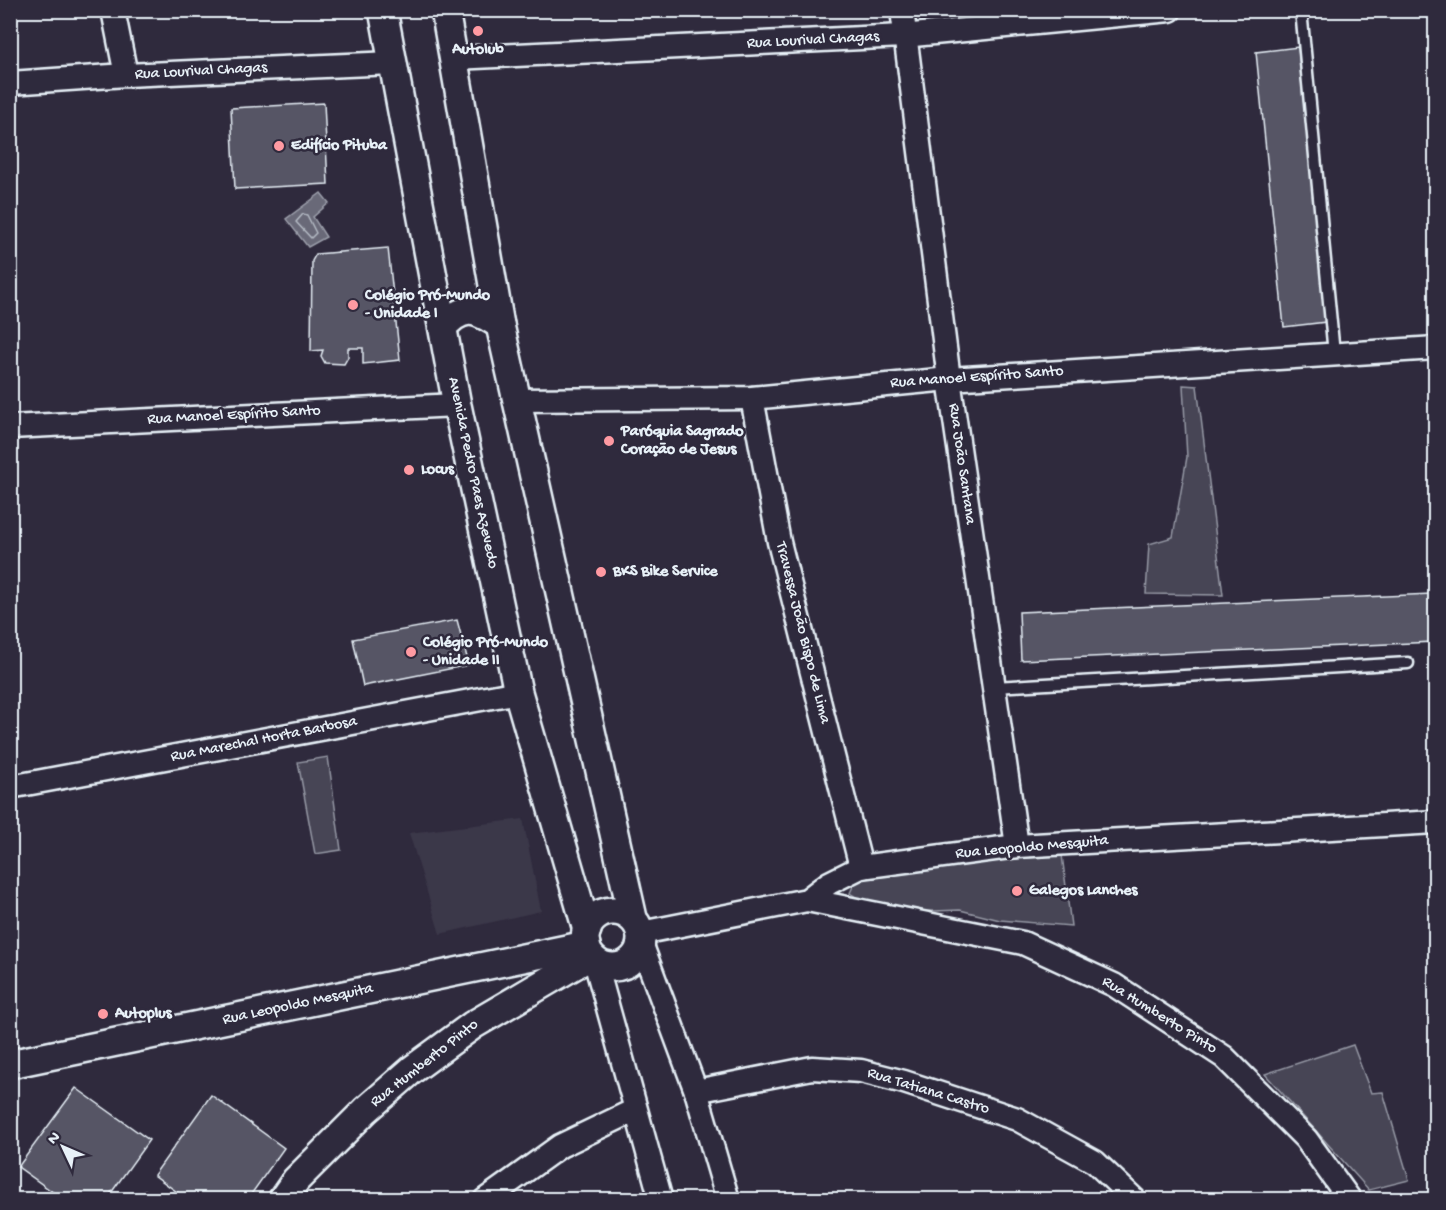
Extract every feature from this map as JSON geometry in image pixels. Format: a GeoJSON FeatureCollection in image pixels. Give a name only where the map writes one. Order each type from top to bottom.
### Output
{"type":"FeatureCollection","features":[{"type":"Feature","properties":{"kind":"street"},"geometry":{"type":"LineString","coordinates":[[113,10],[126,75]]}},
{"type":"Feature","properties":{"kind":"street","name":"Avenida Pedro Paes Azevedo"},"geometry":{"type":"LineString","coordinates":[[383,10],[458,405],[518,692],[589,948]]}},
{"type":"Feature","properties":{"kind":"street"},"geometry":{"type":"LineString","coordinates":[[445,10],[500,325],[638,932],[696,1091],[728,1200]]}},
{"type":"Feature","properties":{"kind":"street","name":"Rua João Santana"},"geometry":{"type":"LineString","coordinates":[[902,10],[903,36],[949,379],[1017,846]]}},
{"type":"Feature","properties":{"kind":"street","name":"Rua Lourival Chagas"},"geometry":{"type":"LineString","coordinates":[[455,58],[903,36],[1170,10]]}},
{"type":"Feature","properties":{"kind":"street","name":"Rua Lourival Chagas"},"geometry":{"type":"LineString","coordinates":[[10,83],[126,75],[392,63]]}},
{"type":"Feature","properties":{"kind":"street"},"geometry":{"type":"LineString","coordinates":[[443,327],[459,312],[471,310],[500,325]]}},
{"type":"Feature","properties":{"kind":"street","name":"Rua Manoel Espírito Santo"},"geometry":{"type":"LineString","coordinates":[[518,400],[752,398],[949,379],[1436,348]]}},
{"type":"Feature","properties":{"kind":"street","name":"Travessa João Bispo de Lima"},"geometry":{"type":"LineString","coordinates":[[752,398],[778,542],[861,867]]}},
{"type":"Feature","properties":{"kind":"street","name":"Rua Manoel Espírito Santo"},"geometry":{"type":"LineString","coordinates":[[10,427],[458,405]]}},
{"type":"Feature","properties":{"kind":"street","name":"Rua Marechal Horta Barbosa"},"geometry":{"type":"LineString","coordinates":[[10,787],[518,692]]}},
{"type":"Feature","properties":{"kind":"street","name":"Rua Leopoldo Mesquita"},"geometry":{"type":"LineString","coordinates":[[638,932],[807,900],[830,883],[861,867],[1017,846],[1436,822]]}},
{"type":"Feature","properties":{"kind":"street","name":"Rua Humberto Pinto"},"geometry":{"type":"LineString","coordinates":[[807,900],[1023,943],[1114,985],[1224,1057],[1306,1139],[1350,1200]]}},
{"type":"Feature","properties":{"kind":"street"},"geometry":{"type":"LineString","coordinates":[[589,948],[602,965],[619,967],[634,958],[638,932],[626,914],[610,911],[596,917],[589,948],[661,1200]]}},
{"type":"Feature","properties":{"kind":"street","name":"Rua Leopoldo Mesquita"},"geometry":{"type":"LineString","coordinates":[[10,1064],[589,948]]}},
{"type":"Feature","properties":{"kind":"street","name":"Rua Humberto Pinto"},"geometry":{"type":"LineString","coordinates":[[282,1200],[296,1180],[366,1110],[413,1069],[473,1025],[589,948]]}},
{"type":"Feature","properties":{"kind":"street","name":"Rua Tatiana Castro"},"geometry":{"type":"LineString","coordinates":[[696,1091],[812,1068],[861,1071],[904,1082],[1017,1119],[1095,1162],[1135,1200]]}},
{"type":"Feature","properties":{"kind":"street"},"geometry":{"type":"LineString","coordinates":[[485,1200],[560,1146],[635,1110]]}},
{"type":"Feature","properties":{"kind":"lane"},"geometry":{"type":"LineString","coordinates":[[1301,10],[1334,354]]}},
{"type":"Feature","properties":{"kind":"lane"},"geometry":{"type":"LineString","coordinates":[[994,687],[1408,663]]}},
{"type":"Feature","properties":{"kind":"shaded area"},"geometry":{"type":"Polygon","coordinates":[[[1183,385],[1197,386],[1223,595],[1146,594],[1149,544],[1173,537],[1187,457],[1183,385]]]}},
{"type":"Feature","properties":{"kind":"shaded area"},"geometry":{"type":"Polygon","coordinates":[[[328,757],[341,850],[315,854],[298,762],[328,757]]]}},
{"type":"Feature","properties":{"kind":"shaded area"},"geometry":{"type":"Polygon","coordinates":[[[523,819],[541,911],[440,934],[409,833],[523,819]]]}},
{"type":"Feature","properties":{"kind":"shaded area"},"geometry":{"type":"Polygon","coordinates":[[[1062,855],[1071,926],[1000,920],[960,910],[880,913],[850,893],[855,882],[867,877],[1062,855]]]}},
{"type":"Feature","properties":{"kind":"shaded area"},"geometry":{"type":"Polygon","coordinates":[[[1353,1045],[1371,1093],[1383,1092],[1409,1180],[1369,1190],[1265,1074],[1353,1045]]]}},
{"type":"Feature","properties":{"kind":"water"},"geometry":{"type":"Polygon","coordinates":[[[321,193],[329,203],[313,217],[326,237],[308,247],[286,219],[321,193]]]}},
{"type":"Feature","properties":{"kind":"building"},"geometry":{"type":"Polygon","coordinates":[[[1298,47],[1326,322],[1284,327],[1256,52],[1298,47]]]}},
{"type":"Feature","properties":{"kind":"building","name":"Edifício Pituba"},"geometry":{"type":"Polygon","coordinates":[[[324,103],[328,184],[235,189],[231,108],[324,103]]]}},
{"type":"Feature","properties":{"kind":"building","name":"Colégio Pró-Mundo - Unidade I"},"geometry":{"type":"Polygon","coordinates":[[[388,248],[400,360],[363,364],[363,348],[348,348],[348,357],[344,364],[325,363],[321,356],[323,350],[311,351],[312,261],[316,254],[388,248]]]}},
{"type":"Feature","properties":{"kind":"building"},"geometry":{"type":"Polygon","coordinates":[[[1432,594],[1434,642],[1021,660],[1019,612],[1432,594]]]}},
{"type":"Feature","properties":{"kind":"building","name":"Colégio Pró-Mundo - Unidade II"},"geometry":{"type":"Polygon","coordinates":[[[457,620],[469,665],[363,686],[353,639],[457,620]]]}},
{"type":"Feature","properties":{"kind":"building"},"geometry":{"type":"Polygon","coordinates":[[[76,1088],[149,1140],[106,1200],[64,1200],[18,1167],[76,1088]]]}},
{"type":"Feature","properties":{"kind":"building"},"geometry":{"type":"Polygon","coordinates":[[[211,1095],[284,1148],[247,1200],[188,1200],[154,1175],[211,1095]]]}},
{"type":"Feature","properties":{"kind":"building"},"geometry":{"type":"Polygon","coordinates":[[[145,1190],[158,1200],[139,1200],[145,1190]]]}},
{"type":"Feature","properties":{"kind":"building"},"geometry":{"type":"Polygon","coordinates":[[[1436,1193],[1436,1200],[1413,1200],[1413,1199],[1436,1193]]]}},
{"type":"Feature","properties":{"kind":"place","name":"Autolub"},"geometry":{"type":"Point","coordinates":[478,31]}},
{"type":"Feature","properties":{"kind":"place","name":"Edifício Pituba"},"geometry":{"type":"Point","coordinates":[279,146]}},
{"type":"Feature","properties":{"kind":"place","name":"Colégio Pró-Mundo - Unidade I"},"geometry":{"type":"Point","coordinates":[353,305]}},
{"type":"Feature","properties":{"kind":"place","name":"Paróquia Sagrado Coração de Jesus"},"geometry":{"type":"Point","coordinates":[609,441]}},
{"type":"Feature","properties":{"kind":"place","name":"Locus"},"geometry":{"type":"Point","coordinates":[409,470]}},
{"type":"Feature","properties":{"kind":"place","name":"BKS Bike Service"},"geometry":{"type":"Point","coordinates":[601,572]}},
{"type":"Feature","properties":{"kind":"place","name":"Colégio Pró-Mundo - Unidade II"},"geometry":{"type":"Point","coordinates":[411,652]}},
{"type":"Feature","properties":{"kind":"place","name":"Galegos Lanches"},"geometry":{"type":"Point","coordinates":[1017,891]}},
{"type":"Feature","properties":{"kind":"place","name":"Autoplus"},"geometry":{"type":"Point","coordinates":[103,1014]}}]}
